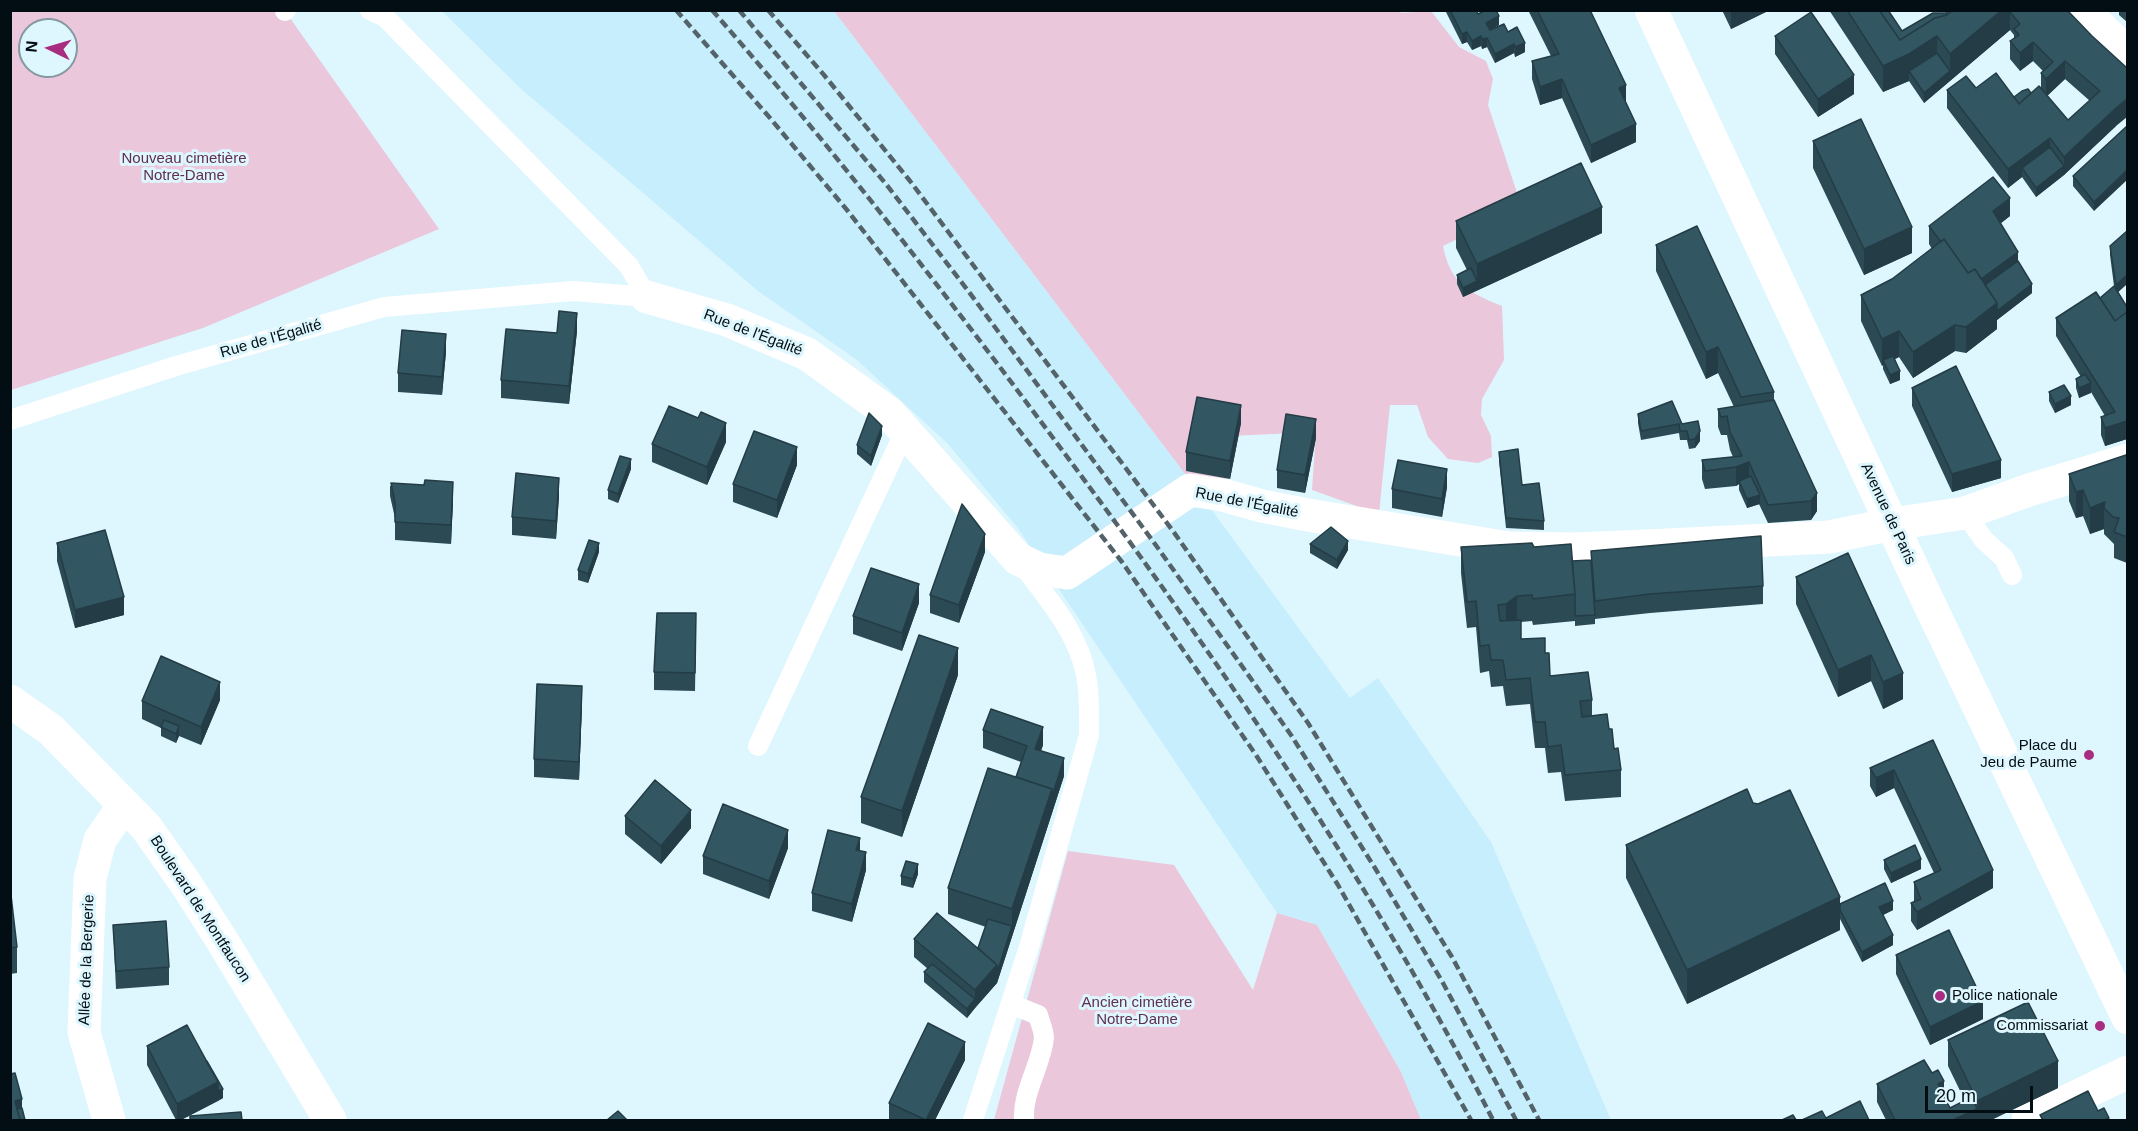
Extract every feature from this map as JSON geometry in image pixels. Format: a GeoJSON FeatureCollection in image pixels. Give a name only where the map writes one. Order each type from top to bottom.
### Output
{"type":"FeatureCollection","features":[{"type":"Feature","properties":{"kind":"street","name":"Avenue de Paris"},"geometry":{"type":"LineString","coordinates":[[1651,10],[2127,1018]]}},
{"type":"Feature","properties":{"kind":"street"},"geometry":{"type":"LineString","coordinates":[[2083,10],[2127,54]]}},
{"type":"Feature","properties":{"kind":"street","name":"Rue de l'Égalité"},"geometry":{"type":"LineString","coordinates":[[647,297],[727,320],[807,354],[889,413],[1018,559],[1039,569],[1067,573],[1190,490],[1223,495],[1308,515],[1509,548],[1637,547],[1829,537],[1965,513],[2127,460]]}},
{"type":"Feature","properties":{"kind":"street","name":"Boulevard de Montfaucon"},"geometry":{"type":"LineString","coordinates":[[10,700],[51,730],[146,827],[186,884],[330,1120]]}},
{"type":"Feature","properties":{"kind":"street","name":"Allée de la Bergerie"},"geometry":{"type":"LineString","coordinates":[[110,1120],[84,1032],[90,878],[100,840],[124,805]]}},
{"type":"Feature","properties":{"kind":"street"},"geometry":{"type":"LineString","coordinates":[[2028,1120],[2127,1072]]}},
{"type":"Feature","properties":{"kind":"lane"},"geometry":{"type":"LineString","coordinates":[[370,10],[385,17],[629,266],[647,297]]}},
{"type":"Feature","properties":{"kind":"lane","name":"Rue de l'Égalité"},"geometry":{"type":"LineString","coordinates":[[10,420],[176,366],[384,307],[573,291],[647,297]]}},
{"type":"Feature","properties":{"kind":"lane"},"geometry":{"type":"LineString","coordinates":[[758,746],[905,431]]}},
{"type":"Feature","properties":{"kind":"lane"},"geometry":{"type":"LineString","coordinates":[[1965,513],[1984,540],[2004,558],[2012,575]]}},
{"type":"Feature","properties":{"kind":"lane"},"geometry":{"type":"LineString","coordinates":[[973,1120],[1029,947],[1089,735],[1090,704],[1086,674],[1078,648],[1067,625],[1018,559]]}},
{"type":"Feature","properties":{"kind":"lane"},"geometry":{"type":"LineString","coordinates":[[1011,1005],[1038,1015],[1044,1037],[1028,1091],[1024,1120]]}},
{"type":"Feature","properties":{"kind":"shaded area"},"geometry":{"type":"Polygon","coordinates":[[[442,11],[834,11],[1186,475],[1350,698],[1378,678],[1491,842],[1611,1120],[1421,1120],[1401,1072],[1317,925],[1277,913],[1017,527],[948,444],[857,360],[758,291],[520,88],[442,11]]]}},
{"type":"Feature","properties":{"kind":"green space"},"geometry":{"type":"Polygon","coordinates":[[[1398,10],[1401,13],[1431,11],[1459,47],[1486,61],[1493,79],[1488,105],[1522,208],[1443,246],[1446,259],[1456,278],[1471,291],[1502,306],[1504,360],[1482,399],[1481,415],[1491,436],[1492,457],[1478,463],[1448,459],[1428,437],[1417,405],[1390,405],[1379,514],[1312,490],[1316,432],[1230,436],[1225,482],[1186,475],[834,11],[1398,10]]]}},
{"type":"Feature","properties":{"kind":"green space","name":"Nouveau cimetière Notre-Dame"},"geometry":{"type":"Polygon","coordinates":[[[11,11],[285,11],[439,229],[203,328],[11,390],[11,11]]]}},
{"type":"Feature","properties":{"kind":"green space","name":"Ancien cimetière Notre-Dame"},"geometry":{"type":"Polygon","coordinates":[[[1068,851],[1174,865],[1253,990],[1277,913],[1317,925],[1401,1072],[1421,1120],[994,1120],[1068,851]]]}},
{"type":"Feature","properties":{"kind":"building"},"geometry":{"type":"Polygon","coordinates":[[[1450,10],[1476,10],[1478,14],[1486,10],[1496,10],[1499,16],[1486,23],[1490,30],[1504,24],[1508,32],[1517,27],[1525,43],[1515,47],[1514,44],[1495,54],[1487,38],[1482,39],[1481,36],[1472,41],[1467,32],[1462,34],[1450,10]]]}},
{"type":"Feature","properties":{"kind":"building"},"geometry":{"type":"Polygon","coordinates":[[[1537,10],[1590,10],[1626,85],[1619,88],[1636,124],[1591,145],[1562,79],[1540,87],[1532,61],[1559,54],[1537,10]]]}},
{"type":"Feature","properties":{"kind":"building"},"geometry":{"type":"Polygon","coordinates":[[[1847,10],[1879,10],[1900,40],[1935,18],[1947,15],[1953,10],[2002,10],[1950,54],[1937,36],[1909,54],[1883,66],[1847,10]]]}},
{"type":"Feature","properties":{"kind":"building"},"geometry":{"type":"Polygon","coordinates":[[[1879,10],[1888,10],[1902,31],[1933,13],[1946,13],[1953,10],[1947,15],[1935,18],[1900,40],[1879,10]]]}},
{"type":"Feature","properties":{"kind":"building"},"geometry":{"type":"Polygon","coordinates":[[[2011,10],[2067,10],[2127,68],[2127,99],[2064,157],[2050,138],[2008,169],[1947,90],[1966,76],[1976,88],[1996,73],[2019,104],[2039,86],[2068,120],[2100,91],[2065,61],[2046,79],[2041,73],[2053,62],[2033,42],[2020,53],[2010,41],[2019,35],[2014,29],[2020,24],[2010,12],[2011,10]]]}},
{"type":"Feature","properties":{"kind":"building"},"geometry":{"type":"Polygon","coordinates":[[[1811,12],[1854,75],[1818,99],[1775,36],[1811,12]]]}},
{"type":"Feature","properties":{"kind":"building"},"geometry":{"type":"Polygon","coordinates":[[[1937,53],[1950,71],[1924,93],[1909,71],[1937,53]]]}},
{"type":"Feature","properties":{"kind":"building"},"geometry":{"type":"Polygon","coordinates":[[[2028,89],[2031,93],[2019,104],[2014,97],[2028,89]]]}},
{"type":"Feature","properties":{"kind":"building"},"geometry":{"type":"Polygon","coordinates":[[[1861,119],[1912,227],[1864,249],[1813,141],[1861,119]]]}},
{"type":"Feature","properties":{"kind":"building"},"geometry":{"type":"Polygon","coordinates":[[[2127,126],[2127,170],[2094,202],[2073,176],[2127,126]]]}},
{"type":"Feature","properties":{"kind":"building"},"geometry":{"type":"Polygon","coordinates":[[[2050,147],[2064,166],[2036,188],[2022,168],[2050,147]]]}},
{"type":"Feature","properties":{"kind":"building"},"geometry":{"type":"Polygon","coordinates":[[[1581,163],[1602,207],[1477,264],[1456,221],[1581,163]]]}},
{"type":"Feature","properties":{"kind":"building"},"geometry":{"type":"Polygon","coordinates":[[[1993,177],[2010,198],[1993,211],[2018,252],[1981,279],[1975,269],[1968,273],[1944,239],[1941,242],[1929,226],[1993,177]]]}},
{"type":"Feature","properties":{"kind":"building"},"geometry":{"type":"Polygon","coordinates":[[[1697,226],[1774,392],[1741,397],[1718,347],[1706,352],[1656,245],[1697,226]]]}},
{"type":"Feature","properties":{"kind":"building"},"geometry":{"type":"Polygon","coordinates":[[[2127,231],[2127,275],[2116,285],[2110,246],[2127,231]]]}},
{"type":"Feature","properties":{"kind":"building"},"geometry":{"type":"Polygon","coordinates":[[[1944,239],[1968,273],[1975,269],[1997,303],[1966,327],[1955,325],[1913,352],[1899,331],[1882,339],[1861,295],[1892,279],[1944,239]]]}},
{"type":"Feature","properties":{"kind":"building"},"geometry":{"type":"Polygon","coordinates":[[[2018,261],[2032,284],[1997,311],[1997,303],[1985,285],[2018,261]]]}},
{"type":"Feature","properties":{"kind":"building"},"geometry":{"type":"Polygon","coordinates":[[[1471,268],[1477,281],[1463,288],[1457,275],[1471,268]]]}},
{"type":"Feature","properties":{"kind":"building"},"geometry":{"type":"Polygon","coordinates":[[[2114,286],[2127,307],[2127,312],[2115,321],[2100,298],[2114,286]]]}},
{"type":"Feature","properties":{"kind":"building"},"geometry":{"type":"Polygon","coordinates":[[[2096,292],[2115,321],[2127,312],[2127,421],[2105,428],[2101,417],[2115,412],[2056,318],[2096,292]]]}},
{"type":"Feature","properties":{"kind":"building"},"geometry":{"type":"Polygon","coordinates":[[[559,311],[577,313],[569,386],[501,380],[506,329],[557,333],[559,311]]]}},
{"type":"Feature","properties":{"kind":"building"},"geometry":{"type":"Polygon","coordinates":[[[402,330],[446,334],[442,377],[398,373],[402,330]]]}},
{"type":"Feature","properties":{"kind":"building"},"geometry":{"type":"Polygon","coordinates":[[[1893,356],[1900,371],[1890,375],[1883,360],[1893,356]]]}},
{"type":"Feature","properties":{"kind":"building"},"geometry":{"type":"Polygon","coordinates":[[[1956,366],[2001,460],[1952,474],[1912,388],[1956,366]]]}},
{"type":"Feature","properties":{"kind":"building"},"geometry":{"type":"Polygon","coordinates":[[[2085,374],[2091,383],[2079,388],[2076,379],[2085,374]]]}},
{"type":"Feature","properties":{"kind":"building"},"geometry":{"type":"Polygon","coordinates":[[[2064,385],[2071,396],[2055,404],[2049,392],[2064,385]]]}},
{"type":"Feature","properties":{"kind":"building"},"geometry":{"type":"Polygon","coordinates":[[[1197,397],[1241,405],[1230,461],[1186,452],[1197,397]]]}},
{"type":"Feature","properties":{"kind":"building"},"geometry":{"type":"Polygon","coordinates":[[[1774,400],[1817,493],[1811,501],[1768,505],[1749,462],[1736,467],[1705,471],[1702,460],[1742,456],[1730,432],[1727,416],[1721,417],[1718,409],[1774,400]]]}},
{"type":"Feature","properties":{"kind":"building"},"geometry":{"type":"Polygon","coordinates":[[[1672,401],[1682,424],[1698,421],[1700,431],[1695,439],[1689,440],[1687,431],[1680,431],[1679,424],[1641,431],[1638,414],[1672,401]]]}},
{"type":"Feature","properties":{"kind":"building"},"geometry":{"type":"Polygon","coordinates":[[[669,406],[698,418],[701,412],[726,423],[707,467],[652,444],[669,406]]]}},
{"type":"Feature","properties":{"kind":"building"},"geometry":{"type":"Polygon","coordinates":[[[869,413],[882,426],[871,456],[857,445],[869,413]]]}},
{"type":"Feature","properties":{"kind":"building"},"geometry":{"type":"Polygon","coordinates":[[[1286,414],[1316,419],[1305,475],[1277,470],[1286,414]]]}},
{"type":"Feature","properties":{"kind":"building"},"geometry":{"type":"Polygon","coordinates":[[[754,431],[797,447],[777,500],[733,484],[754,431]]]}},
{"type":"Feature","properties":{"kind":"building"},"geometry":{"type":"Polygon","coordinates":[[[1518,449],[1522,485],[1539,483],[1544,521],[1506,518],[1499,452],[1518,449]]]}},
{"type":"Feature","properties":{"kind":"building"},"geometry":{"type":"Polygon","coordinates":[[[2126,455],[2127,537],[2114,532],[2119,518],[2113,517],[2104,508],[2105,502],[2090,508],[2083,490],[2076,492],[2069,474],[2126,455]]]}},
{"type":"Feature","properties":{"kind":"building"},"geometry":{"type":"Polygon","coordinates":[[[620,456],[631,459],[618,494],[608,490],[620,456]]]}},
{"type":"Feature","properties":{"kind":"building"},"geometry":{"type":"Polygon","coordinates":[[[1398,460],[1447,469],[1442,499],[1392,489],[1398,460]]]}},
{"type":"Feature","properties":{"kind":"building"},"geometry":{"type":"Polygon","coordinates":[[[516,473],[559,478],[556,521],[512,517],[516,473]]]}},
{"type":"Feature","properties":{"kind":"building"},"geometry":{"type":"Polygon","coordinates":[[[1751,476],[1760,495],[1747,499],[1739,481],[1751,476]]]}},
{"type":"Feature","properties":{"kind":"building"},"geometry":{"type":"Polygon","coordinates":[[[425,480],[453,482],[451,525],[395,522],[395,502],[391,483],[424,485],[425,480]]]}},
{"type":"Feature","properties":{"kind":"building"},"geometry":{"type":"Polygon","coordinates":[[[962,504],[985,534],[959,605],[930,595],[962,504]]]}},
{"type":"Feature","properties":{"kind":"building"},"geometry":{"type":"Polygon","coordinates":[[[1331,527],[1348,541],[1337,560],[1310,544],[1331,527]]]}},
{"type":"Feature","properties":{"kind":"building"},"geometry":{"type":"Polygon","coordinates":[[[105,530],[124,597],[75,610],[57,543],[105,530]]]}},
{"type":"Feature","properties":{"kind":"building"},"geometry":{"type":"Polygon","coordinates":[[[1761,536],[1763,586],[1650,594],[1595,601],[1591,551],[1761,536]]]}},
{"type":"Feature","properties":{"kind":"building"},"geometry":{"type":"Polygon","coordinates":[[[589,540],[599,543],[588,574],[578,570],[589,540]]]}},
{"type":"Feature","properties":{"kind":"building"},"geometry":{"type":"Polygon","coordinates":[[[1532,543],[1534,547],[1571,544],[1575,594],[1533,599],[1532,595],[1517,596],[1506,604],[1498,605],[1500,621],[1521,620],[1521,639],[1545,638],[1545,653],[1549,653],[1550,676],[1588,672],[1592,700],[1580,701],[1582,717],[1607,714],[1609,729],[1612,729],[1614,749],[1618,748],[1621,770],[1565,775],[1561,745],[1548,747],[1545,722],[1535,722],[1530,678],[1506,680],[1503,660],[1491,660],[1489,645],[1480,646],[1476,601],[1467,602],[1461,547],[1532,543]]]}},
{"type":"Feature","properties":{"kind":"building"},"geometry":{"type":"Polygon","coordinates":[[[1848,553],[1903,673],[1883,682],[1871,655],[1838,670],[1796,577],[1848,553]]]}},
{"type":"Feature","properties":{"kind":"building"},"geometry":{"type":"Polygon","coordinates":[[[1591,560],[1595,615],[1575,616],[1572,561],[1591,560]]]}},
{"type":"Feature","properties":{"kind":"building"},"geometry":{"type":"Polygon","coordinates":[[[871,568],[919,584],[902,633],[853,616],[871,568]]]}},
{"type":"Feature","properties":{"kind":"building"},"geometry":{"type":"Polygon","coordinates":[[[657,613],[696,613],[695,673],[654,672],[657,613]]]}},
{"type":"Feature","properties":{"kind":"building"},"geometry":{"type":"Polygon","coordinates":[[[919,635],[958,648],[902,811],[861,797],[919,635]]]}},
{"type":"Feature","properties":{"kind":"building"},"geometry":{"type":"Polygon","coordinates":[[[161,656],[220,682],[201,727],[142,701],[161,656]]]}},
{"type":"Feature","properties":{"kind":"building"},"geometry":{"type":"Polygon","coordinates":[[[537,684],[582,686],[579,762],[534,759],[537,684]]]}},
{"type":"Feature","properties":{"kind":"building"},"geometry":{"type":"Polygon","coordinates":[[[991,709],[1043,727],[1035,749],[1064,758],[1052,797],[1052,789],[1016,777],[1027,746],[983,730],[991,709]]]}},
{"type":"Feature","properties":{"kind":"building"},"geometry":{"type":"Polygon","coordinates":[[[164,720],[179,726],[176,734],[161,727],[164,720]]]}},
{"type":"Feature","properties":{"kind":"building"},"geometry":{"type":"Polygon","coordinates":[[[1933,740],[1993,870],[1917,912],[1911,903],[1921,899],[1914,882],[1941,870],[1894,770],[1876,778],[1870,768],[1933,740]]]}},
{"type":"Feature","properties":{"kind":"building"},"geometry":{"type":"Polygon","coordinates":[[[988,768],[1052,789],[1012,909],[948,888],[988,768]]]}},
{"type":"Feature","properties":{"kind":"building"},"geometry":{"type":"Polygon","coordinates":[[[655,780],[691,810],[661,846],[625,816],[655,780]]]}},
{"type":"Feature","properties":{"kind":"building"},"geometry":{"type":"Polygon","coordinates":[[[1747,789],[1753,803],[1758,804],[1790,790],[1840,897],[1687,970],[1626,845],[1747,789]]]}},
{"type":"Feature","properties":{"kind":"building"},"geometry":{"type":"Polygon","coordinates":[[[723,804],[788,830],[769,881],[703,856],[723,804]]]}},
{"type":"Feature","properties":{"kind":"building"},"geometry":{"type":"Polygon","coordinates":[[[828,830],[860,838],[856,850],[866,852],[852,904],[812,893],[828,830]]]}},
{"type":"Feature","properties":{"kind":"building"},"geometry":{"type":"Polygon","coordinates":[[[1915,845],[1921,859],[1891,873],[1884,860],[1915,845]]]}},
{"type":"Feature","properties":{"kind":"building"},"geometry":{"type":"Polygon","coordinates":[[[906,861],[918,864],[913,879],[901,876],[906,861]]]}},
{"type":"Feature","properties":{"kind":"building"},"geometry":{"type":"Polygon","coordinates":[[[1885,883],[1893,901],[1879,907],[1893,935],[1862,952],[1840,910],[1840,904],[1885,883]]]}},
{"type":"Feature","properties":{"kind":"building"},"geometry":{"type":"Polygon","coordinates":[[[10,895],[17,947],[10,948],[10,895]]]}},
{"type":"Feature","properties":{"kind":"building"},"geometry":{"type":"Polygon","coordinates":[[[937,913],[997,965],[975,990],[914,939],[937,913]]]}},
{"type":"Feature","properties":{"kind":"building"},"geometry":{"type":"Polygon","coordinates":[[[988,919],[1012,926],[997,973],[997,965],[978,948],[988,919]]]}},
{"type":"Feature","properties":{"kind":"building"},"geometry":{"type":"Polygon","coordinates":[[[166,921],[169,967],[116,971],[113,925],[166,921]]]}},
{"type":"Feature","properties":{"kind":"building","name":"Police nationale"},"geometry":{"type":"Polygon","coordinates":[[[1949,930],[1983,1001],[1930,1027],[1896,955],[1949,930]]]}},
{"type":"Feature","properties":{"kind":"building"},"geometry":{"type":"Polygon","coordinates":[[[932,964],[975,999],[967,1009],[924,972],[932,964]]]}},
{"type":"Feature","properties":{"kind":"building"},"geometry":{"type":"Polygon","coordinates":[[[2028,1002],[2058,1061],[1977,1101],[1948,1040],[2028,1002]]]}},
{"type":"Feature","properties":{"kind":"building"},"geometry":{"type":"Polygon","coordinates":[[[928,1023],[965,1042],[926,1120],[889,1103],[928,1023]]]}},
{"type":"Feature","properties":{"kind":"building"},"geometry":{"type":"Polygon","coordinates":[[[187,1025],[218,1082],[177,1104],[147,1046],[187,1025]]]}},
{"type":"Feature","properties":{"kind":"building"},"geometry":{"type":"Polygon","coordinates":[[[1924,1060],[1932,1073],[1938,1070],[1944,1081],[1938,1084],[1950,1108],[1972,1097],[1977,1109],[1953,1120],[1895,1120],[1877,1084],[1924,1060]]]}},
{"type":"Feature","properties":{"kind":"building"},"geometry":{"type":"Polygon","coordinates":[[[206,1061],[223,1089],[218,1091],[218,1082],[206,1061]]]}},
{"type":"Feature","properties":{"kind":"building"},"geometry":{"type":"Polygon","coordinates":[[[15,1073],[22,1099],[15,1101],[20,1120],[10,1120],[10,1074],[15,1073]]]}},
{"type":"Feature","properties":{"kind":"building"},"geometry":{"type":"Polygon","coordinates":[[[2088,1091],[2098,1111],[2104,1108],[2109,1118],[2104,1120],[2043,1120],[2040,1115],[2088,1091]]]}},
{"type":"Feature","properties":{"kind":"building"},"geometry":{"type":"Polygon","coordinates":[[[1860,1101],[1869,1120],[1827,1120],[1826,1118],[1860,1101]]]}},
{"type":"Feature","properties":{"kind":"building"},"geometry":{"type":"Polygon","coordinates":[[[22,1108],[25,1120],[20,1120],[17,1109],[22,1108]]]}},
{"type":"Feature","properties":{"kind":"building"},"geometry":{"type":"Polygon","coordinates":[[[618,1111],[627,1120],[607,1120],[618,1111]]]}},
{"type":"Feature","properties":{"kind":"building"},"geometry":{"type":"Polygon","coordinates":[[[1822,1111],[1827,1120],[1802,1120],[1822,1111]]]}},
{"type":"Feature","properties":{"kind":"building"},"geometry":{"type":"Polygon","coordinates":[[[241,1112],[242,1120],[190,1120],[190,1116],[241,1112]]]}},
{"type":"Feature","properties":{"kind":"building"},"geometry":{"type":"Polygon","coordinates":[[[1793,1115],[1796,1120],[1782,1120],[1793,1115]]]}},
{"type":"Feature","properties":{"kind":"railway"},"geometry":{"type":"LineString","coordinates":[[676,10],[847,210],[1122,562],[1256,755],[1338,885],[1471,1120]]}},
{"type":"Feature","properties":{"kind":"railway"},"geometry":{"type":"LineString","coordinates":[[712,10],[804,118],[937,284],[1182,614],[1347,862],[1447,1033],[1493,1120]]}},
{"type":"Feature","properties":{"kind":"railway"},"geometry":{"type":"LineString","coordinates":[[739,10],[886,184],[969,292],[1155,544],[1291,735],[1375,868],[1443,983],[1516,1120]]}},
{"type":"Feature","properties":{"kind":"railway"},"geometry":{"type":"LineString","coordinates":[[768,10],[910,181],[1173,531],[1308,723],[1452,957],[1539,1120]]}},
{"type":"Feature","properties":{"kind":"place","name":"Place du Jeu de Paume"},"geometry":{"type":"Point","coordinates":[2089,755]}},
{"type":"Feature","properties":{"kind":"place","name":"Police nationale"},"geometry":{"type":"Point","coordinates":[1940,996]}},
{"type":"Feature","properties":{"kind":"place","name":"Commissariat"},"geometry":{"type":"Point","coordinates":[2100,1026]}}]}
